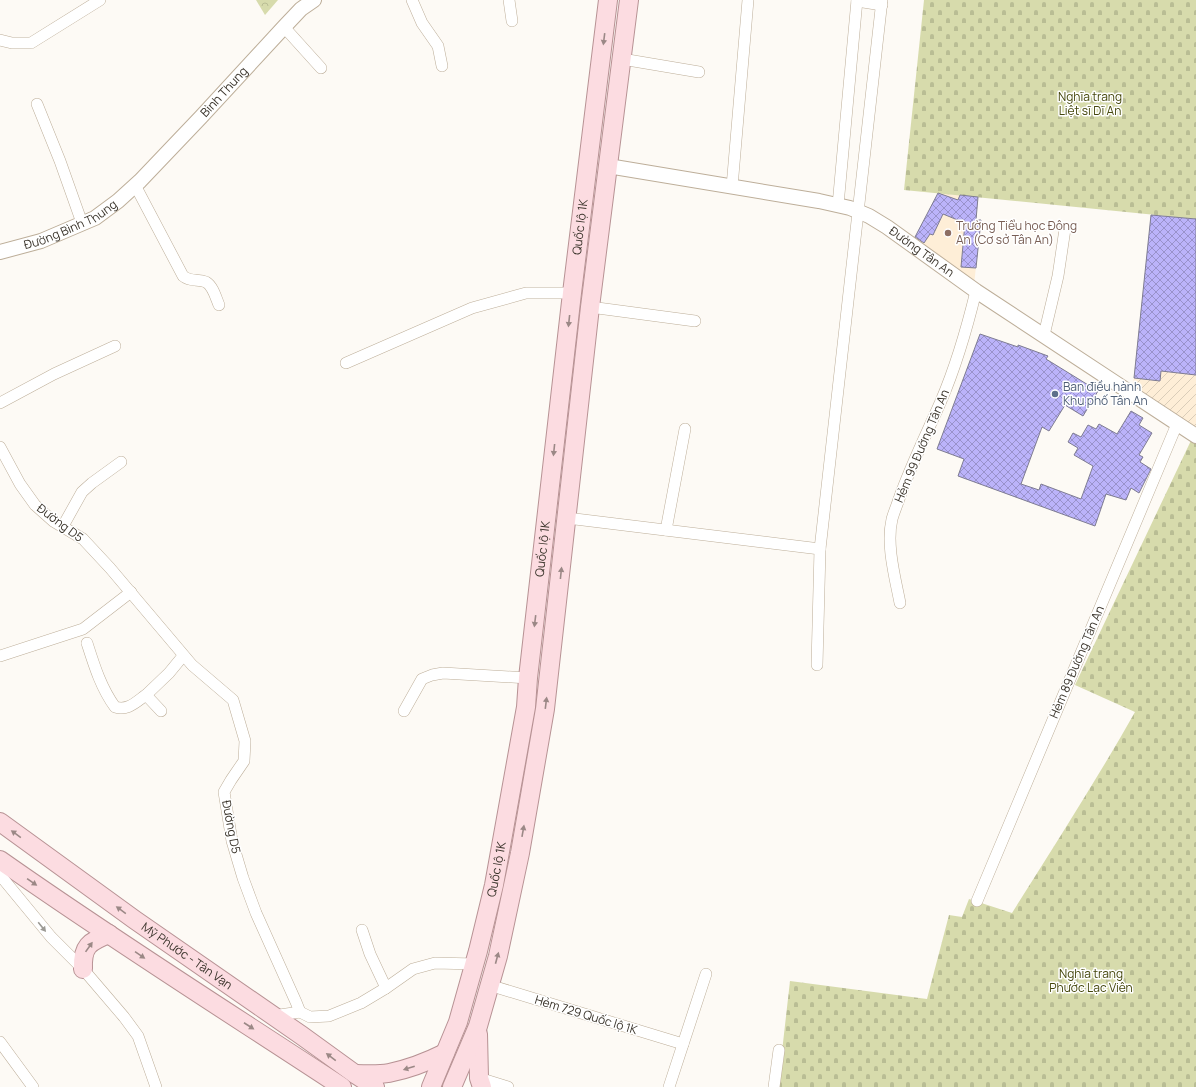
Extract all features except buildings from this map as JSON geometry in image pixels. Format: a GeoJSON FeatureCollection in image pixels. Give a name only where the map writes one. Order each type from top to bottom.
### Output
{"type":"FeatureCollection","features":[{"type":"Feature","properties":{"kind":"main road","name":"Quốc lộ 1K"},"geometry":{"type":"LineString","coordinates":[[431,1087],[458,1022],[475,964],[494,885],[526,707],[528,678],[572,293],[608,0]]}},
{"type":"Feature","properties":{"kind":"main road","name":"Quốc lộ 1K"},"geometry":{"type":"LineString","coordinates":[[452,1087],[478,1026],[498,956],[545,709],[590,307],[629,0]]}},
{"type":"Feature","properties":{"kind":"main road"},"geometry":{"type":"LineString","coordinates":[[588,163],[608,166]]}},
{"type":"Feature","properties":{"kind":"main road","name":"Mỹ Phước - Tân Vạn"},"geometry":{"type":"LineString","coordinates":[[0,822],[135,920],[375,1087]]}},
{"type":"Feature","properties":{"kind":"main road","name":"Mỹ Phước - Tân Vạn"},"geometry":{"type":"LineString","coordinates":[[0,860],[109,934],[342,1087]]}},
{"type":"Feature","properties":{"kind":"main road"},"geometry":{"type":"LineString","coordinates":[[83,969],[83,958],[88,945],[109,934]]}},
{"type":"Feature","properties":{"kind":"main road"},"geometry":{"type":"LineString","coordinates":[[478,1026],[480,1082]]}},
{"type":"Feature","properties":{"kind":"main road"},"geometry":{"type":"LineString","coordinates":[[355,1074],[393,1072],[422,1064],[445,1053]]}},
{"type":"Feature","properties":{"kind":"street"},"geometry":{"type":"LineString","coordinates":[[0,40],[12,43],[31,43],[100,0]]}},
{"type":"Feature","properties":{"kind":"street","name":"Bình Thung"},"geometry":{"type":"LineString","coordinates":[[135,185],[223,94],[301,9],[314,0]]}},
{"type":"Feature","properties":{"kind":"street"},"geometry":{"type":"LineString","coordinates":[[412,0],[422,24],[438,46],[442,66]]}},
{"type":"Feature","properties":{"kind":"street"},"geometry":{"type":"LineString","coordinates":[[509,0],[512,21]]}},
{"type":"Feature","properties":{"kind":"street"},"geometry":{"type":"LineString","coordinates":[[732,187],[748,0]]}},
{"type":"Feature","properties":{"kind":"street"},"geometry":{"type":"LineString","coordinates":[[817,665],[820,549],[882,3],[857,1],[838,205]]}},
{"type":"Feature","properties":{"kind":"street"},"geometry":{"type":"LineString","coordinates":[[284,27],[321,68]]}},
{"type":"Feature","properties":{"kind":"street"},"geometry":{"type":"LineString","coordinates":[[622,59],[699,72]]}},
{"type":"Feature","properties":{"kind":"street"},"geometry":{"type":"LineString","coordinates":[[38,104],[82,223]]}},
{"type":"Feature","properties":{"kind":"street","name":"Đường Tân An"},"geometry":{"type":"LineString","coordinates":[[608,166],[838,205],[859,211],[887,227],[976,291],[1196,436]]}},
{"type":"Feature","properties":{"kind":"street"},"geometry":{"type":"LineString","coordinates":[[135,185],[183,276],[188,280],[206,282],[210,285],[219,305]]}},
{"type":"Feature","properties":{"kind":"street","name":"Đường Bình Thung"},"geometry":{"type":"LineString","coordinates":[[0,252],[41,241],[94,218],[118,201],[135,185]]}},
{"type":"Feature","properties":{"kind":"street"},"geometry":{"type":"LineString","coordinates":[[1044,335],[1058,276],[1065,229]]}},
{"type":"Feature","properties":{"kind":"street","name":"Hẻm 99 Đường Tân An"},"geometry":{"type":"LineString","coordinates":[[900,603],[892,564],[892,519],[906,477],[941,401],[953,370],[976,291]]}},
{"type":"Feature","properties":{"kind":"street"},"geometry":{"type":"LineString","coordinates":[[346,363],[472,308],[526,293],[572,293]]}},
{"type":"Feature","properties":{"kind":"street"},"geometry":{"type":"LineString","coordinates":[[590,307],[695,321]]}},
{"type":"Feature","properties":{"kind":"street"},"geometry":{"type":"LineString","coordinates":[[0,403],[54,374],[115,346]]}},
{"type":"Feature","properties":{"kind":"street","name":"Hẻm 89 Đường Tân An"},"geometry":{"type":"LineString","coordinates":[[976,901],[1178,424]]}},
{"type":"Feature","properties":{"kind":"street"},"geometry":{"type":"LineString","coordinates":[[666,530],[686,429]]}},
{"type":"Feature","properties":{"kind":"street","name":"Đường D5"},"geometry":{"type":"LineString","coordinates":[[0,447],[20,484],[35,505],[53,521],[83,539],[131,592],[183,656],[233,700],[245,741],[244,761],[224,792],[232,841],[243,878],[256,913],[300,1012]]}},
{"type":"Feature","properties":{"kind":"street"},"geometry":{"type":"LineString","coordinates":[[62,526],[82,492],[92,482],[121,462]]}},
{"type":"Feature","properties":{"kind":"street"},"geometry":{"type":"LineString","coordinates":[[567,518],[820,549]]}},
{"type":"Feature","properties":{"kind":"street"},"geometry":{"type":"LineString","coordinates":[[0,656],[83,629],[131,592]]}},
{"type":"Feature","properties":{"kind":"street"},"geometry":{"type":"LineString","coordinates":[[87,643],[93,664],[110,700],[115,707],[129,707],[169,673],[183,656]]}},
{"type":"Feature","properties":{"kind":"street"},"geometry":{"type":"LineString","coordinates":[[404,712],[422,679],[432,674],[443,673],[528,678]]}},
{"type":"Feature","properties":{"kind":"street"},"geometry":{"type":"LineString","coordinates":[[146,694],[161,712]]}},
{"type":"Feature","properties":{"kind":"street"},"geometry":{"type":"LineString","coordinates":[[0,875],[51,937],[83,969],[124,1016],[138,1036],[156,1087]]}},
{"type":"Feature","properties":{"kind":"street"},"geometry":{"type":"LineString","coordinates":[[362,930],[370,954],[386,988]]}},
{"type":"Feature","properties":{"kind":"street"},"geometry":{"type":"LineString","coordinates":[[274,1016],[300,1012],[310,1016],[330,1016],[361,1003],[386,988],[412,969],[435,963],[475,964]]}},
{"type":"Feature","properties":{"kind":"street"},"geometry":{"type":"LineString","coordinates":[[669,1087],[706,974]]}},
{"type":"Feature","properties":{"kind":"street","name":"Hẻm 729 Quốc lộ 1K"},"geometry":{"type":"LineString","coordinates":[[489,985],[683,1044]]}},
{"type":"Feature","properties":{"kind":"street"},"geometry":{"type":"LineString","coordinates":[[0,1042],[33,1087]]}},
{"type":"Feature","properties":{"kind":"street"},"geometry":{"type":"LineString","coordinates":[[774,1087],[779,1050]]}},
{"type":"Feature","properties":{"kind":"street"},"geometry":{"type":"LineString","coordinates":[[480,1082],[508,1087]]}},
{"type":"Feature","properties":{"kind":"shaded area","name":"Trường Tiểu học Đông An (Cơ sở Tân An)"},"geometry":{"type":"Polygon","coordinates":[[[938,193],[978,197],[971,219],[981,220],[974,285],[914,239],[938,193]]]}},
{"type":"Feature","properties":{"kind":"shaded area"},"geometry":{"type":"Polygon","coordinates":[[[1151,215],[1196,219],[1196,427],[1133,385],[1151,215]]]}},
{"type":"Feature","properties":{"kind":"green space"},"geometry":{"type":"Polygon","coordinates":[[[256,0],[278,0],[265,15],[256,0]]]}},
{"type":"Feature","properties":{"kind":"green space","name":"Nghĩa trang Liệt sĩ Dĩ An"},"geometry":{"type":"Polygon","coordinates":[[[924,0],[1196,0],[1196,219],[904,190],[924,0]]]}},
{"type":"Feature","properties":{"kind":"green space","name":"Nghĩa trang Phước Lạc Viên"},"geometry":{"type":"Polygon","coordinates":[[[1196,430],[1196,1087],[778,1087],[790,981],[927,999],[949,915],[962,917],[969,899],[1012,913],[1090,788],[1135,712],[1075,685],[1196,430]]]}},
{"type":"Feature","properties":{"kind":"place","name":"Trường Tiểu học Đông An (Cơ sở Tân An)"},"geometry":{"type":"Point","coordinates":[948,233]}},
{"type":"Feature","properties":{"kind":"place","name":"Ban điều hành Khu phố Tân An"},"geometry":{"type":"Point","coordinates":[1055,394]}}]}
